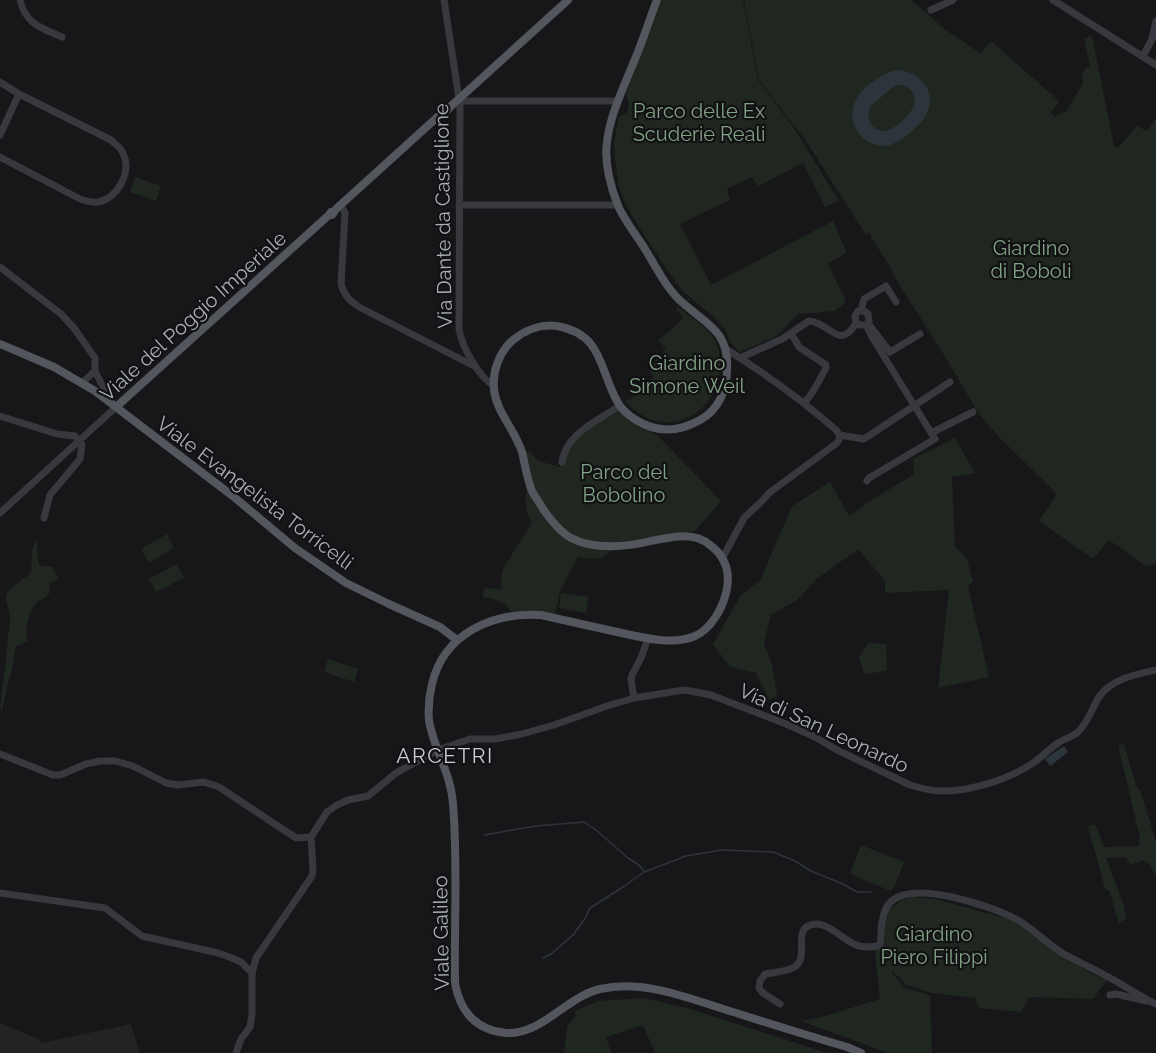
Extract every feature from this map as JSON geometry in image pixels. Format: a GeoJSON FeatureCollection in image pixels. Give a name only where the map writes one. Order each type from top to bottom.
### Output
{"type":"FeatureCollection","features":[{"type":"Feature","properties":{"kind":"main road","name":"Viale del Poggio Imperiale"},"geometry":{"type":"LineString","coordinates":[[116,407],[446,107],[458,100],[568,0]]}},
{"type":"Feature","properties":{"kind":"main road"},"geometry":{"type":"LineString","coordinates":[[457,640],[483,624],[504,617],[525,614],[541,615],[648,638],[681,640],[705,631],[721,607],[726,593],[727,567],[723,557],[706,541],[696,537],[666,538],[635,546],[618,547],[584,543],[570,538],[548,516],[532,491],[515,434],[497,405],[494,386],[498,362],[505,348],[525,332],[539,326],[553,325],[569,329],[584,337],[595,349],[619,406],[631,417],[657,430],[686,427],[705,418],[713,410],[724,391],[728,366],[726,349],[716,330],[673,292],[623,215],[608,169],[606,144],[618,101],[657,0]]}},
{"type":"Feature","properties":{"kind":"main road","name":"Viale Evangelista Torricelli"},"geometry":{"type":"LineString","coordinates":[[0,344],[54,367],[82,383],[234,497],[295,548],[346,583],[443,629],[457,640]]}},
{"type":"Feature","properties":{"kind":"main road","name":"Viale Galileo"},"geometry":{"type":"LineString","coordinates":[[457,640],[446,651],[438,666],[430,694],[429,718],[450,783],[454,808],[455,983],[462,1006],[474,1021],[494,1031],[519,1032],[532,1028],[573,1000],[586,994],[601,989],[634,986],[669,993],[861,1053]]}},
{"type":"Feature","properties":{"kind":"street"},"geometry":{"type":"LineString","coordinates":[[20,0],[24,13],[30,21],[62,37]]}},
{"type":"Feature","properties":{"kind":"street","name":"Via Dante da Castiglione"},"geometry":{"type":"LineString","coordinates":[[444,0],[460,105],[459,329],[463,344],[477,367],[486,381],[494,386]]}},
{"type":"Feature","properties":{"kind":"street"},"geometry":{"type":"LineString","coordinates":[[931,10],[953,0]]}},
{"type":"Feature","properties":{"kind":"street"},"geometry":{"type":"LineString","coordinates":[[1053,0],[1156,65]]}},
{"type":"Feature","properties":{"kind":"street"},"geometry":{"type":"LineString","coordinates":[[1143,56],[1152,39],[1156,21]]}},
{"type":"Feature","properties":{"kind":"street"},"geometry":{"type":"LineString","coordinates":[[0,82],[19,94],[111,140],[122,150],[126,161],[126,171],[121,184],[109,198],[91,202],[80,199],[0,157]]}},
{"type":"Feature","properties":{"kind":"street"},"geometry":{"type":"LineString","coordinates":[[0,135],[19,94]]}},
{"type":"Feature","properties":{"kind":"street"},"geometry":{"type":"LineString","coordinates":[[458,100],[618,101]]}},
{"type":"Feature","properties":{"kind":"street"},"geometry":{"type":"LineString","coordinates":[[459,205],[618,205]]}},
{"type":"Feature","properties":{"kind":"street"},"geometry":{"type":"LineString","coordinates":[[335,210],[345,213],[341,284],[347,298],[359,307],[477,367]]}},
{"type":"Feature","properties":{"kind":"street"},"geometry":{"type":"LineString","coordinates":[[0,267],[68,321],[93,354],[96,360],[95,371],[108,401]]}},
{"type":"Feature","properties":{"kind":"street"},"geometry":{"type":"LineString","coordinates":[[861,311],[864,298],[886,286],[896,302]]}},
{"type":"Feature","properties":{"kind":"street"},"geometry":{"type":"LineString","coordinates":[[740,358],[782,339],[812,321],[838,335],[845,336],[850,333],[856,323],[855,314],[861,311],[868,314],[867,324],[872,337],[935,439],[867,481]]}},
{"type":"Feature","properties":{"kind":"street"},"geometry":{"type":"LineString","coordinates":[[856,323],[867,324]]}},
{"type":"Feature","properties":{"kind":"street"},"geometry":{"type":"LineString","coordinates":[[867,324],[890,352],[920,334]]}},
{"type":"Feature","properties":{"kind":"street"},"geometry":{"type":"LineString","coordinates":[[791,333],[798,347],[826,365],[811,396],[804,403]]}},
{"type":"Feature","properties":{"kind":"street"},"geometry":{"type":"LineString","coordinates":[[726,349],[804,403],[840,435],[863,439],[950,382]]}},
{"type":"Feature","properties":{"kind":"street"},"geometry":{"type":"LineString","coordinates":[[82,383],[95,371]]}},
{"type":"Feature","properties":{"kind":"street"},"geometry":{"type":"LineString","coordinates":[[562,462],[568,443],[575,436],[619,406]]}},
{"type":"Feature","properties":{"kind":"street","name":"Viale del Poggio Imperiale"},"geometry":{"type":"LineString","coordinates":[[0,513],[116,407]]}},
{"type":"Feature","properties":{"kind":"street"},"geometry":{"type":"LineString","coordinates":[[931,433],[973,412]]}},
{"type":"Feature","properties":{"kind":"street"},"geometry":{"type":"LineString","coordinates":[[0,416],[57,434],[75,436],[82,445],[80,459],[50,495],[44,518]]}},
{"type":"Feature","properties":{"kind":"street"},"geometry":{"type":"LineString","coordinates":[[57,434],[72,448]]}},
{"type":"Feature","properties":{"kind":"street"},"geometry":{"type":"LineString","coordinates":[[723,557],[744,518],[775,487],[837,443],[840,435]]}},
{"type":"Feature","properties":{"kind":"street"},"geometry":{"type":"LineString","coordinates":[[634,698],[631,679],[648,638]]}},
{"type":"Feature","properties":{"kind":"street","name":"Via di San Leonardo"},"geometry":{"type":"LineString","coordinates":[[311,837],[327,813],[337,805],[368,796],[396,773],[438,750],[470,738],[495,739],[522,734],[634,698],[685,690],[711,695],[815,737],[910,785],[940,792],[955,790],[989,783],[1025,768],[1058,743],[1080,730],[1108,687],[1122,680],[1156,670]]}},
{"type":"Feature","properties":{"kind":"street"},"geometry":{"type":"LineString","coordinates":[[0,754],[53,775],[60,775],[100,761],[115,761],[133,766],[166,783],[178,785],[204,782],[219,787],[296,838],[311,837],[312,876],[256,958],[252,973],[250,1027],[241,1039],[236,1053]]}},
{"type":"Feature","properties":{"kind":"street"},"geometry":{"type":"LineString","coordinates":[[780,1004],[759,988],[760,981],[765,974],[791,968],[801,962],[803,958],[801,937],[804,931],[812,925],[823,925],[857,945],[879,946],[884,915],[892,900],[914,892],[927,892],[988,907],[1015,918],[1062,952],[1155,1004]]}},
{"type":"Feature","properties":{"kind":"street"},"geometry":{"type":"LineString","coordinates":[[0,893],[105,908],[142,936],[218,953],[242,962],[252,973]]}},
{"type":"Feature","properties":{"kind":"street"},"geometry":{"type":"LineString","coordinates":[[1110,995],[1116,994],[1155,1004]]}},
{"type":"Feature","properties":{"kind":"shaded area"},"geometry":{"type":"Polygon","coordinates":[[[892,71],[906,72],[920,79],[928,92],[929,107],[922,121],[905,137],[890,145],[879,146],[867,141],[858,132],[853,121],[853,108],[867,86],[892,71]],[[895,85],[871,106],[868,117],[877,129],[887,131],[893,128],[914,107],[915,102],[911,90],[895,85]]]}},
{"type":"Feature","properties":{"kind":"shaded area"},"geometry":{"type":"Polygon","coordinates":[[[1064,746],[1068,752],[1050,766],[1045,759],[1064,746]]]}},
{"type":"Feature","properties":{"kind":"shaded area"},"geometry":{"type":"Polygon","coordinates":[[[0,1023],[36,1038],[42,1043],[131,1024],[140,1053],[0,1053],[0,1023]]]}},
{"type":"Feature","properties":{"kind":"green space","name":"Parco delle Ex Scuderie Reali"},"geometry":{"type":"Polygon","coordinates":[[[662,0],[743,0],[758,80],[794,128],[839,201],[825,207],[803,163],[758,186],[752,177],[727,189],[730,200],[680,224],[711,285],[833,221],[847,253],[828,263],[846,302],[835,311],[798,314],[777,336],[740,352],[730,342],[725,329],[715,318],[685,293],[674,280],[640,229],[619,187],[614,143],[619,116],[628,111],[626,94],[662,0]]]}},
{"type":"Feature","properties":{"kind":"green space","name":"Giardino di Boboli"},"geometry":{"type":"Polygon","coordinates":[[[744,0],[911,0],[946,30],[980,53],[991,41],[1059,101],[1050,113],[1055,117],[1066,112],[1083,83],[1082,74],[1086,68],[1090,67],[1084,38],[1092,36],[1114,146],[1118,148],[1137,126],[1147,131],[1156,118],[1156,564],[1146,566],[1109,540],[1093,559],[1039,521],[1057,494],[979,414],[869,233],[866,235],[806,141],[759,80],[744,0]]]}},
{"type":"Feature","properties":{"kind":"green space"},"geometry":{"type":"Polygon","coordinates":[[[135,177],[161,186],[156,201],[130,192],[135,177]]]}},
{"type":"Feature","properties":{"kind":"green space","name":"Giardino Simone Weil"},"geometry":{"type":"Polygon","coordinates":[[[678,307],[713,337],[719,352],[720,368],[714,393],[698,412],[687,418],[663,422],[642,415],[624,400],[629,400],[641,391],[654,376],[650,372],[656,360],[666,349],[658,340],[683,318],[676,309],[678,307]]]}},
{"type":"Feature","properties":{"kind":"green space","name":"Parco del Bobolino"},"geometry":{"type":"Polygon","coordinates":[[[615,406],[628,420],[656,434],[721,501],[695,531],[627,544],[583,541],[573,537],[552,517],[536,493],[525,451],[531,452],[538,461],[560,467],[560,461],[574,434],[586,423],[615,406]]]}},
{"type":"Feature","properties":{"kind":"green space"},"geometry":{"type":"Polygon","coordinates":[[[955,438],[975,473],[952,477],[955,546],[967,559],[973,581],[968,586],[989,677],[938,688],[949,590],[885,593],[885,581],[858,549],[817,579],[797,600],[771,615],[764,643],[772,665],[777,696],[769,700],[756,673],[730,667],[713,644],[741,595],[760,580],[792,506],[830,482],[849,516],[914,474],[913,459],[955,438]]]}},
{"type":"Feature","properties":{"kind":"green space","name":"Parco del Bobolino"},"geometry":{"type":"Polygon","coordinates":[[[529,486],[565,538],[611,548],[602,558],[578,557],[560,591],[555,616],[512,613],[500,601],[483,597],[484,588],[501,589],[504,566],[532,523],[526,505],[529,486]]]}},
{"type":"Feature","properties":{"kind":"green space"},"geometry":{"type":"Polygon","coordinates":[[[167,534],[174,548],[149,563],[141,549],[167,534]]]}},
{"type":"Feature","properties":{"kind":"green space"},"geometry":{"type":"Polygon","coordinates":[[[37,538],[39,565],[52,567],[59,579],[50,583],[49,594],[36,603],[31,611],[27,627],[28,642],[16,646],[1,713],[10,621],[6,597],[11,588],[31,573],[32,550],[37,538]]]}},
{"type":"Feature","properties":{"kind":"green space"},"geometry":{"type":"Polygon","coordinates":[[[177,564],[184,578],[156,592],[149,579],[177,564]]]}},
{"type":"Feature","properties":{"kind":"green space"},"geometry":{"type":"Polygon","coordinates":[[[561,593],[588,597],[586,613],[559,608],[561,593]]]}},
{"type":"Feature","properties":{"kind":"green space"},"geometry":{"type":"Polygon","coordinates":[[[869,643],[886,644],[887,671],[864,674],[859,657],[869,643]]]}},
{"type":"Feature","properties":{"kind":"green space"},"geometry":{"type":"Polygon","coordinates":[[[328,659],[358,669],[354,682],[324,672],[328,659]]]}},
{"type":"Feature","properties":{"kind":"green space"},"geometry":{"type":"Polygon","coordinates":[[[1124,744],[1156,841],[1156,876],[1144,860],[1130,865],[1126,857],[1106,858],[1124,906],[1126,918],[1119,923],[1109,890],[1105,889],[1088,826],[1095,824],[1104,847],[1139,846],[1140,838],[1118,745],[1124,744]]]}},
{"type":"Feature","properties":{"kind":"green space"},"geometry":{"type":"Polygon","coordinates":[[[861,845],[904,862],[891,891],[850,874],[861,845]]]}},
{"type":"Feature","properties":{"kind":"green space","name":"Giardino Piero Filippi"},"geometry":{"type":"Polygon","coordinates":[[[912,897],[936,899],[1015,921],[1063,956],[1094,975],[1107,980],[1093,999],[1029,997],[1021,1012],[979,1008],[975,998],[931,993],[906,985],[892,970],[905,988],[930,995],[932,1053],[888,1053],[801,1021],[880,999],[874,945],[882,944],[890,966],[884,946],[885,918],[889,908],[898,904],[899,901],[912,897]]]}},
{"type":"Feature","properties":{"kind":"green space"},"geometry":{"type":"Polygon","coordinates":[[[643,998],[687,1008],[827,1053],[655,1053],[643,1025],[606,1037],[611,1053],[564,1053],[567,1026],[576,1016],[575,1011],[598,1001],[643,998]]]}},
{"type":"Feature","properties":{"kind":"waterway"},"geometry":{"type":"LineString","coordinates":[[484,835],[536,826],[584,822],[644,871]]}},
{"type":"Feature","properties":{"kind":"waterway"},"geometry":{"type":"LineString","coordinates":[[543,958],[573,935],[590,908],[644,872],[686,856],[722,850],[773,852],[857,892],[871,892]]}},
{"type":"Feature","properties":{"kind":"district","name":"ARCETRI"},"geometry":{"type":"Point","coordinates":[445,755]}}]}
